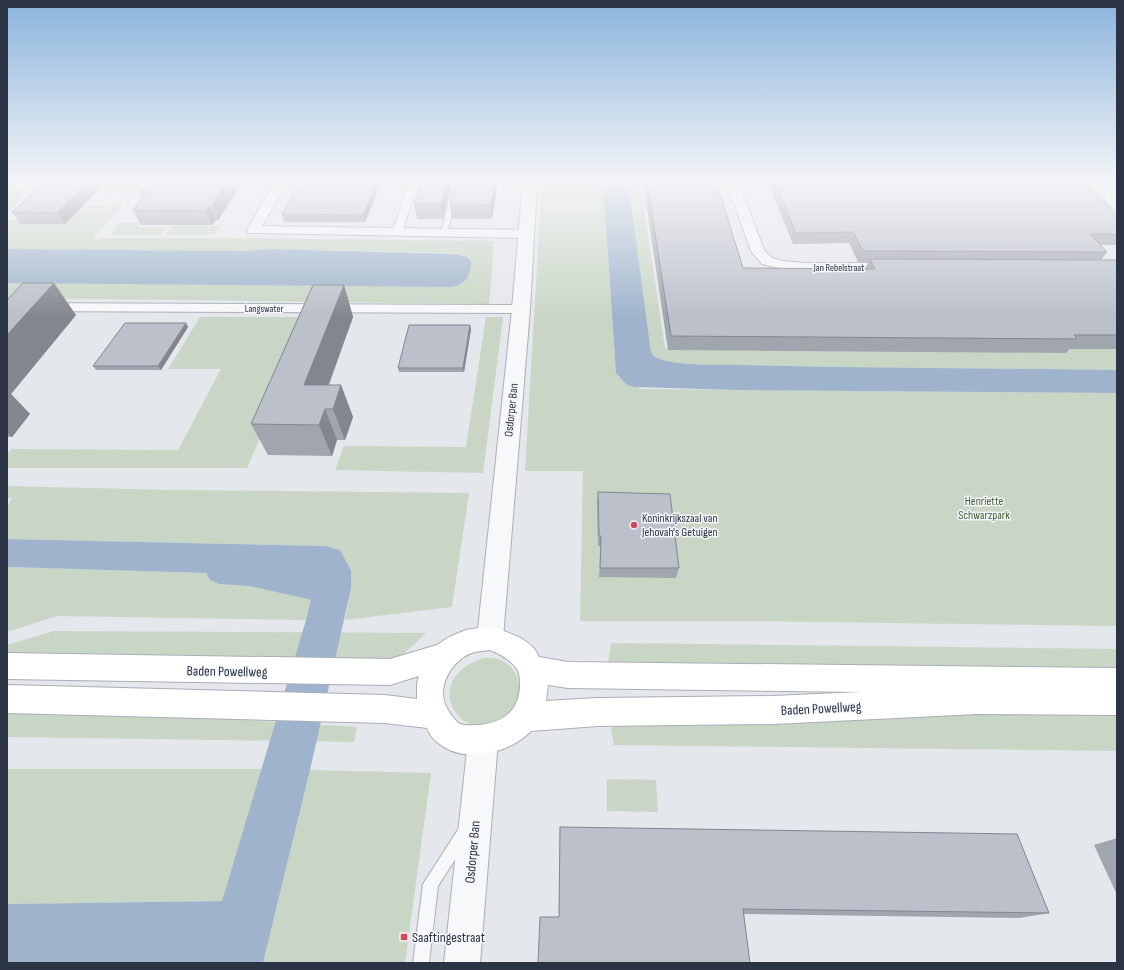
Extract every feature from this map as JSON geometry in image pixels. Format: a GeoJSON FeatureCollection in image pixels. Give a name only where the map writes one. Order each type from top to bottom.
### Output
{"type":"FeatureCollection","features":[{"type":"Feature","properties":{"kind":"main road"},"geometry":{"type":"LineString","coordinates":[[490,638],[503,641],[516,647],[525,657],[532,669],[535,680],[531,706],[524,717],[513,729],[504,735],[482,741],[462,740],[445,730],[434,715],[429,700],[430,684],[435,669],[445,656],[458,646],[474,640],[490,638]]}},
{"type":"Feature","properties":{"kind":"main road","name":"Baden Powellweg"},"geometry":{"type":"LineString","coordinates":[[7,666],[248,671],[390,672],[445,656]]}},
{"type":"Feature","properties":{"kind":"main road"},"geometry":{"type":"LineString","coordinates":[[532,669],[568,675],[1117,681]]}},
{"type":"Feature","properties":{"kind":"main road"},"geometry":{"type":"LineString","coordinates":[[7,699],[385,709],[434,715]]}},
{"type":"Feature","properties":{"kind":"main road","name":"Baden Powellweg"},"geometry":{"type":"LineString","coordinates":[[524,717],[591,712],[772,710],[978,700],[1117,701]]}},
{"type":"Feature","properties":{"kind":"street"},"geometry":{"type":"LineString","coordinates":[[255,226],[253,230],[526,234]]}},
{"type":"Feature","properties":{"kind":"street"},"geometry":{"type":"LineString","coordinates":[[397,232],[399,226]]}},
{"type":"Feature","properties":{"kind":"street","name":"Osdorper Ban"},"geometry":{"type":"LineString","coordinates":[[490,638],[521,308],[527,226]]}},
{"type":"Feature","properties":{"kind":"street","name":"Jan Rebelstraat"},"geometry":{"type":"LineString","coordinates":[[749,226],[758,251],[767,261],[783,265],[906,267]]}},
{"type":"Feature","properties":{"kind":"street","name":"Langswater"},"geometry":{"type":"LineString","coordinates":[[7,307],[521,308]]}},
{"type":"Feature","properties":{"kind":"street","name":"Osdorper Ban"},"geometry":{"type":"LineString","coordinates":[[462,963],[482,741]]}},
{"type":"Feature","properties":{"kind":"lane"},"geometry":{"type":"LineString","coordinates":[[444,233],[446,226]]}},
{"type":"Feature","properties":{"kind":"lane"},"geometry":{"type":"LineString","coordinates":[[421,963],[431,884],[476,814]]}},
{"type":"Feature","properties":{"kind":"green space"},"geometry":{"type":"Polygon","coordinates":[[[7,226],[104,226],[93,238],[494,241],[489,304],[7,298],[7,283],[467,257],[458,253],[269,249],[246,251],[7,249],[7,226]]]}},
{"type":"Feature","properties":{"kind":"green space"},"geometry":{"type":"Polygon","coordinates":[[[117,226],[167,227],[160,235],[110,235],[117,226]]]}},
{"type":"Feature","properties":{"kind":"green space"},"geometry":{"type":"Polygon","coordinates":[[[173,226],[221,226],[214,235],[166,235],[173,226]]]}},
{"type":"Feature","properties":{"kind":"green space","name":"Henriette Schwarzpark"},"geometry":{"type":"Polygon","coordinates":[[[539,226],[606,226],[616,373],[641,389],[1117,393],[1117,626],[736,621],[580,621],[583,471],[525,471],[539,226]]]}},
{"type":"Feature","properties":{"kind":"green space"},"geometry":{"type":"Polygon","coordinates":[[[634,226],[647,226],[665,348],[863,348],[1069,351],[1070,349],[1117,349],[1117,370],[709,365],[665,361],[656,357],[651,352],[634,226]]]}},
{"type":"Feature","properties":{"kind":"green space"},"geometry":{"type":"Polygon","coordinates":[[[200,317],[313,317],[247,468],[7,468],[7,454],[11,449],[178,450],[221,369],[168,369],[200,317]]]}},
{"type":"Feature","properties":{"kind":"green space"},"geometry":{"type":"Polygon","coordinates":[[[486,317],[503,317],[483,473],[335,470],[344,446],[466,447],[486,317]]]}},
{"type":"Feature","properties":{"kind":"green space"},"geometry":{"type":"Polygon","coordinates":[[[7,486],[172,490],[469,493],[452,607],[345,620],[351,589],[340,550],[326,546],[7,539],[7,507],[12,498],[7,498],[7,486]]]}},
{"type":"Feature","properties":{"kind":"green space"},"geometry":{"type":"Polygon","coordinates":[[[7,567],[303,576],[310,579],[314,586],[306,620],[57,616],[7,632],[7,567]]]}},
{"type":"Feature","properties":{"kind":"green space"},"geometry":{"type":"Polygon","coordinates":[[[54,631],[426,633],[397,660],[7,656],[7,645],[54,631]]]}},
{"type":"Feature","properties":{"kind":"green space"},"geometry":{"type":"Polygon","coordinates":[[[611,643],[1117,649],[1117,671],[608,663],[611,643]]]}},
{"type":"Feature","properties":{"kind":"green space"},"geometry":{"type":"Polygon","coordinates":[[[484,658],[499,660],[511,667],[516,674],[518,682],[518,698],[515,706],[504,719],[493,723],[474,725],[463,720],[457,714],[452,705],[450,687],[459,672],[466,666],[484,658]]]}},
{"type":"Feature","properties":{"kind":"green space"},"geometry":{"type":"Polygon","coordinates":[[[1117,706],[1117,751],[614,745],[611,728],[623,722],[1117,706]]]}},
{"type":"Feature","properties":{"kind":"green space"},"geometry":{"type":"Polygon","coordinates":[[[7,707],[208,712],[246,720],[357,727],[354,742],[7,737],[7,707]]]}},
{"type":"Feature","properties":{"kind":"green space"},"geometry":{"type":"Polygon","coordinates":[[[7,769],[262,769],[222,901],[7,904],[7,769]]]}},
{"type":"Feature","properties":{"kind":"green space"},"geometry":{"type":"Polygon","coordinates":[[[310,770],[431,773],[405,963],[263,963],[310,770]]]}},
{"type":"Feature","properties":{"kind":"green space"},"geometry":{"type":"Polygon","coordinates":[[[607,779],[656,780],[658,812],[607,811],[607,779]]]}},
{"type":"Feature","properties":{"kind":"water"},"geometry":{"type":"Polygon","coordinates":[[[606,226],[634,226],[651,352],[656,357],[665,361],[709,365],[1117,370],[1117,393],[738,390],[634,387],[626,384],[616,373],[606,226]]]}},
{"type":"Feature","properties":{"kind":"water"},"geometry":{"type":"Polygon","coordinates":[[[7,249],[246,251],[269,249],[458,254],[467,257],[471,262],[471,267],[468,276],[463,282],[451,287],[7,283],[7,249]]]}},
{"type":"Feature","properties":{"kind":"water"},"geometry":{"type":"Polygon","coordinates":[[[7,539],[326,546],[340,550],[351,571],[351,589],[310,770],[263,963],[7,963],[7,904],[222,901],[306,620],[314,586],[310,579],[303,576],[7,567],[7,539]]]}},
{"type":"Feature","properties":{"kind":"building"},"geometry":{"type":"Polygon","coordinates":[[[654,226],[730,226],[743,268],[875,269],[870,259],[1117,260],[1117,335],[1074,335],[1077,339],[671,336],[654,226]]]}},
{"type":"Feature","properties":{"kind":"building"},"geometry":{"type":"Polygon","coordinates":[[[793,226],[1117,226],[1117,234],[1090,234],[1107,252],[863,251],[853,232],[796,233],[793,226]]]}},
{"type":"Feature","properties":{"kind":"building"},"geometry":{"type":"Polygon","coordinates":[[[23,283],[54,283],[7,335],[7,300],[23,283]]]}},
{"type":"Feature","properties":{"kind":"building"},"geometry":{"type":"Polygon","coordinates":[[[313,285],[344,285],[304,385],[341,385],[333,409],[325,409],[319,425],[251,424],[313,285]]]}},
{"type":"Feature","properties":{"kind":"building"},"geometry":{"type":"Polygon","coordinates":[[[125,323],[186,323],[158,366],[93,366],[125,323]]]}},
{"type":"Feature","properties":{"kind":"building"},"geometry":{"type":"Polygon","coordinates":[[[409,325],[470,325],[463,368],[398,368],[409,325]]]}},
{"type":"Feature","properties":{"kind":"building","name":"Koninkrijkszaal van Jehovah's Getuigen"},"geometry":{"type":"Polygon","coordinates":[[[598,492],[670,494],[679,568],[600,568],[601,536],[599,536],[598,492]]]}},
{"type":"Feature","properties":{"kind":"building"},"geometry":{"type":"Polygon","coordinates":[[[560,827],[1017,834],[1049,913],[743,909],[750,963],[538,963],[540,917],[559,917],[560,827]]]}},
{"type":"Feature","properties":{"kind":"waterway"},"geometry":{"type":"LineString","coordinates":[[220,572],[249,574],[334,592],[330,606]]}},
{"type":"Feature","properties":{"kind":"place","name":"Koninkrijkszaal van Jehovah's Getuigen"},"geometry":{"type":"Point","coordinates":[634,525]}},
{"type":"Feature","properties":{"kind":"place","name":"Saaftingestraat"},"geometry":{"type":"Point","coordinates":[404,937]}}]}
